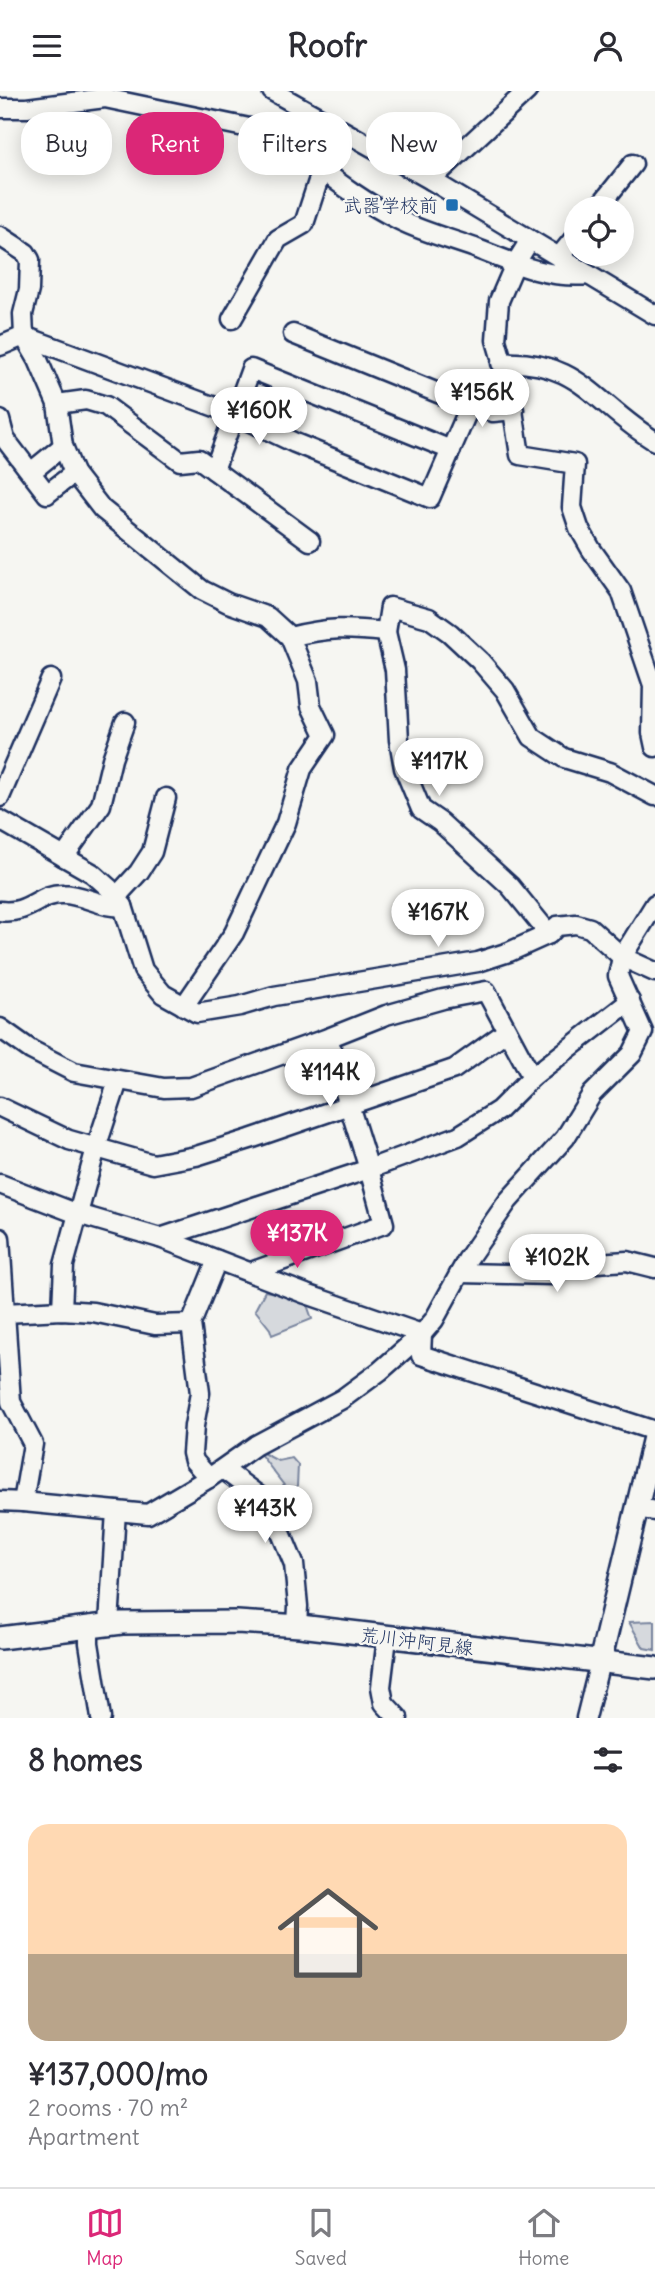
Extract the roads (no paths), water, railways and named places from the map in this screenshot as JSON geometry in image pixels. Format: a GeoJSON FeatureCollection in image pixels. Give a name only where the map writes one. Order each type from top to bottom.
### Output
{"type":"FeatureCollection","features":[{"type":"Feature","properties":{"kind":"main road"},"geometry":{"type":"LineString","coordinates":[[600,1662],[646,1509],[655,1432]]}},
{"type":"Feature","properties":{"kind":"main road","name":"荒川沖阿見線"},"geometry":{"type":"LineString","coordinates":[[0,1638],[99,1625],[184,1621],[297,1626],[655,1668]]}},
{"type":"Feature","properties":{"kind":"street"},"geometry":{"type":"LineString","coordinates":[[272,91],[431,180],[655,315]]}},
{"type":"Feature","properties":{"kind":"street"},"geometry":{"type":"LineString","coordinates":[[431,180],[527,91]]}},
{"type":"Feature","properties":{"kind":"street"},"geometry":{"type":"LineString","coordinates":[[0,108],[27,108],[105,98],[238,126]]}},
{"type":"Feature","properties":{"kind":"street"},"geometry":{"type":"LineString","coordinates":[[608,196],[633,164]]}},
{"type":"Feature","properties":{"kind":"street"},"geometry":{"type":"LineString","coordinates":[[232,319],[278,239],[304,224],[320,175]]}},
{"type":"Feature","properties":{"kind":"street"},"geometry":{"type":"LineString","coordinates":[[330,175],[400,220],[515,264],[554,275],[589,275]]}},
{"type":"Feature","properties":{"kind":"street"},"geometry":{"type":"LineString","coordinates":[[0,236],[26,253],[30,260],[29,290],[23,314],[24,336],[38,360],[57,404],[62,446],[74,473],[102,509],[202,590],[228,603],[268,617],[290,637],[308,681],[311,706],[325,735],[302,769],[286,823],[234,933],[184,1006]]}},
{"type":"Feature","properties":{"kind":"street"},"geometry":{"type":"LineString","coordinates":[[530,240],[515,264],[499,301],[496,340],[514,410],[520,455],[575,464],[572,507],[579,528],[621,591],[653,685],[652,733],[655,747]]}},
{"type":"Feature","properties":{"kind":"street"},"geometry":{"type":"LineString","coordinates":[[559,257],[564,251]]}},
{"type":"Feature","properties":{"kind":"street"},"geometry":{"type":"LineString","coordinates":[[293,334],[470,406],[493,412],[514,410]]}},
{"type":"Feature","properties":{"kind":"street"},"geometry":{"type":"LineString","coordinates":[[0,346],[24,336],[234,414],[295,443],[430,498],[470,406]]}},
{"type":"Feature","properties":{"kind":"street"},"geometry":{"type":"LineString","coordinates":[[501,363],[525,361],[560,370],[575,379],[634,429],[655,441]]}},
{"type":"Feature","properties":{"kind":"street"},"geometry":{"type":"LineString","coordinates":[[214,470],[251,369],[451,450]]}},
{"type":"Feature","properties":{"kind":"street"},"geometry":{"type":"LineString","coordinates":[[57,404],[86,400],[106,406],[180,461],[199,459],[310,541]]}},
{"type":"Feature","properties":{"kind":"street"},"geometry":{"type":"LineString","coordinates":[[0,420],[5,439],[47,494],[74,473]]}},
{"type":"Feature","properties":{"kind":"street"},"geometry":{"type":"LineString","coordinates":[[31,473],[62,446]]}},
{"type":"Feature","properties":{"kind":"street"},"geometry":{"type":"LineString","coordinates":[[549,934],[510,886],[440,822],[421,809],[404,768],[398,740],[395,670],[386,632],[390,607],[429,618],[450,633],[489,670],[505,690],[532,737],[564,758],[610,772],[655,796]]}},
{"type":"Feature","properties":{"kind":"street"},"geometry":{"type":"LineString","coordinates":[[290,637],[343,627],[386,632]]}},
{"type":"Feature","properties":{"kind":"street"},"geometry":{"type":"LineString","coordinates":[[0,797],[51,679]]}},
{"type":"Feature","properties":{"kind":"street"},"geometry":{"type":"LineString","coordinates":[[64,857],[101,805],[112,759],[125,722]]}},
{"type":"Feature","properties":{"kind":"street"},"geometry":{"type":"LineString","coordinates":[[0,911],[26,909],[49,895],[64,894],[89,897],[116,907],[152,852],[166,798]]}},
{"type":"Feature","properties":{"kind":"street"},"geometry":{"type":"LineString","coordinates":[[0,820],[92,873],[108,888],[119,902],[142,970],[163,995],[197,1013],[240,1006],[274,996],[478,963],[549,934],[557,926],[576,924],[590,929],[622,957],[655,972]]}},
{"type":"Feature","properties":{"kind":"street"},"geometry":{"type":"LineString","coordinates":[[0,1501],[148,1514],[256,1445],[342,1399],[380,1371],[422,1334],[434,1320],[460,1273],[508,1201],[565,1138],[592,1094],[632,1054],[643,1032],[618,976],[622,957],[655,904]]}},
{"type":"Feature","properties":{"kind":"street"},"geometry":{"type":"LineString","coordinates":[[0,1028],[32,1050],[74,1072],[163,1088],[191,1087],[386,1015],[443,999],[486,991],[532,1077]]}},
{"type":"Feature","properties":{"kind":"street"},"geometry":{"type":"LineString","coordinates":[[160,1238],[369,1169],[458,1136],[499,1110],[532,1077],[631,1001]]}},
{"type":"Feature","properties":{"kind":"street"},"geometry":{"type":"LineString","coordinates":[[0,1107],[69,1140],[153,1164],[195,1156],[454,1069],[507,1031]]}},
{"type":"Feature","properties":{"kind":"street"},"geometry":{"type":"LineString","coordinates":[[250,1272],[384,1224],[328,1038]]}},
{"type":"Feature","properties":{"kind":"street"},"geometry":{"type":"LineString","coordinates":[[62,1310],[64,1265],[96,1148],[118,1081]]}},
{"type":"Feature","properties":{"kind":"street"},"geometry":{"type":"LineString","coordinates":[[0,1184],[78,1215],[160,1238],[422,1334]]}},
{"type":"Feature","properties":{"kind":"street"},"geometry":{"type":"LineString","coordinates":[[0,1237],[5,1313],[5,1403],[33,1444],[23,1502]]}},
{"type":"Feature","properties":{"kind":"street"},"geometry":{"type":"LineString","coordinates":[[217,1260],[191,1324],[200,1393],[192,1453],[194,1461],[263,1499],[272,1511],[294,1564],[297,1626]]}},
{"type":"Feature","properties":{"kind":"street"},"geometry":{"type":"LineString","coordinates":[[460,1273],[552,1275],[566,1265],[627,1261],[655,1268]]}},
{"type":"Feature","properties":{"kind":"street"},"geometry":{"type":"LineString","coordinates":[[5,1313],[62,1310],[93,1312],[155,1325],[191,1324]]}},
{"type":"Feature","properties":{"kind":"street"},"geometry":{"type":"LineString","coordinates":[[422,1334],[421,1355],[655,1432]]}},
{"type":"Feature","properties":{"kind":"street"},"geometry":{"type":"LineString","coordinates":[[100,1718],[89,1643],[99,1625],[116,1511]]}},
{"type":"Feature","properties":{"kind":"street"},"geometry":{"type":"LineString","coordinates":[[387,1638],[381,1687],[384,1703],[398,1718]]}},
{"type":"Feature","properties":{"kind":"street"},"geometry":{"type":"LineString","coordinates":[[586,1718],[600,1662]]}},
{"type":"Feature","properties":{"kind":"place","name":"武器学校前"},"geometry":{"type":"Point","coordinates":[452,205]}}]}
